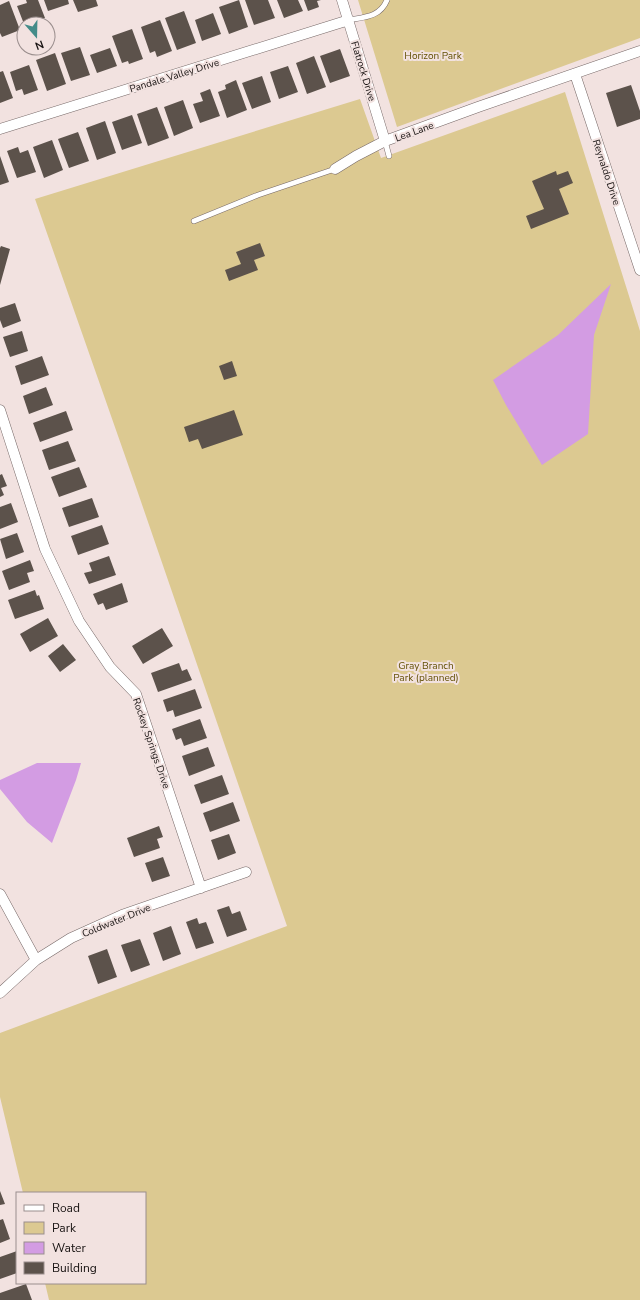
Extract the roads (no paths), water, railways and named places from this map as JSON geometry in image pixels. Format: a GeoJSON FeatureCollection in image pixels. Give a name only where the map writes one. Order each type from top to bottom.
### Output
{"type":"FeatureCollection","features":[{"type":"Feature","properties":{"kind":"street","name":"Flatrock Drive"},"geometry":{"type":"LineString","coordinates":[[342,0],[386,141]]}},
{"type":"Feature","properties":{"kind":"street","name":"Pandale Valley Drive"},"geometry":{"type":"LineString","coordinates":[[0,129],[348,20]]}},
{"type":"Feature","properties":{"kind":"street","name":"Lea Lane"},"geometry":{"type":"LineString","coordinates":[[335,169],[356,156],[386,141],[478,107],[640,52]]}},
{"type":"Feature","properties":{"kind":"street","name":"Reynaldo Drive"},"geometry":{"type":"LineString","coordinates":[[575,74],[640,270]]}},
{"type":"Feature","properties":{"kind":"street","name":"Rockey Springs Drive"},"geometry":{"type":"LineString","coordinates":[[0,410],[44,549],[79,621],[110,667],[136,694],[201,888]]}},
{"type":"Feature","properties":{"kind":"street","name":"Coldwater Drive"},"geometry":{"type":"LineString","coordinates":[[0,993],[36,960],[71,938],[122,915],[246,872]]}},
{"type":"Feature","properties":{"kind":"street"},"geometry":{"type":"LineString","coordinates":[[0,894],[36,960]]}},
{"type":"Feature","properties":{"kind":"lane"},"geometry":{"type":"LineString","coordinates":[[348,20],[374,14],[380,11],[387,0]]}},
{"type":"Feature","properties":{"kind":"lane"},"geometry":{"type":"LineString","coordinates":[[386,141],[389,156]]}},
{"type":"Feature","properties":{"kind":"lane","name":"Lea Lane"},"geometry":{"type":"LineString","coordinates":[[194,221],[258,195],[335,169]]}},
{"type":"Feature","properties":{"kind":"water"},"geometry":{"type":"Polygon","coordinates":[[[611,284],[594,335],[588,434],[542,465],[506,405],[493,380],[558,335],[611,284]]]}},
{"type":"Feature","properties":{"kind":"water"},"geometry":{"type":"Polygon","coordinates":[[[37,763],[81,763],[52,843],[27,822],[0,789],[0,780],[37,763]]]}},
{"type":"Feature","properties":{"kind":"park label","name":"Horizon Park"},"geometry":{"type":"Point","coordinates":[433,55]}},
{"type":"Feature","properties":{"kind":"park label","name":"Gray Branch Park (planned)"},"geometry":{"type":"Point","coordinates":[426,670]}}]}
